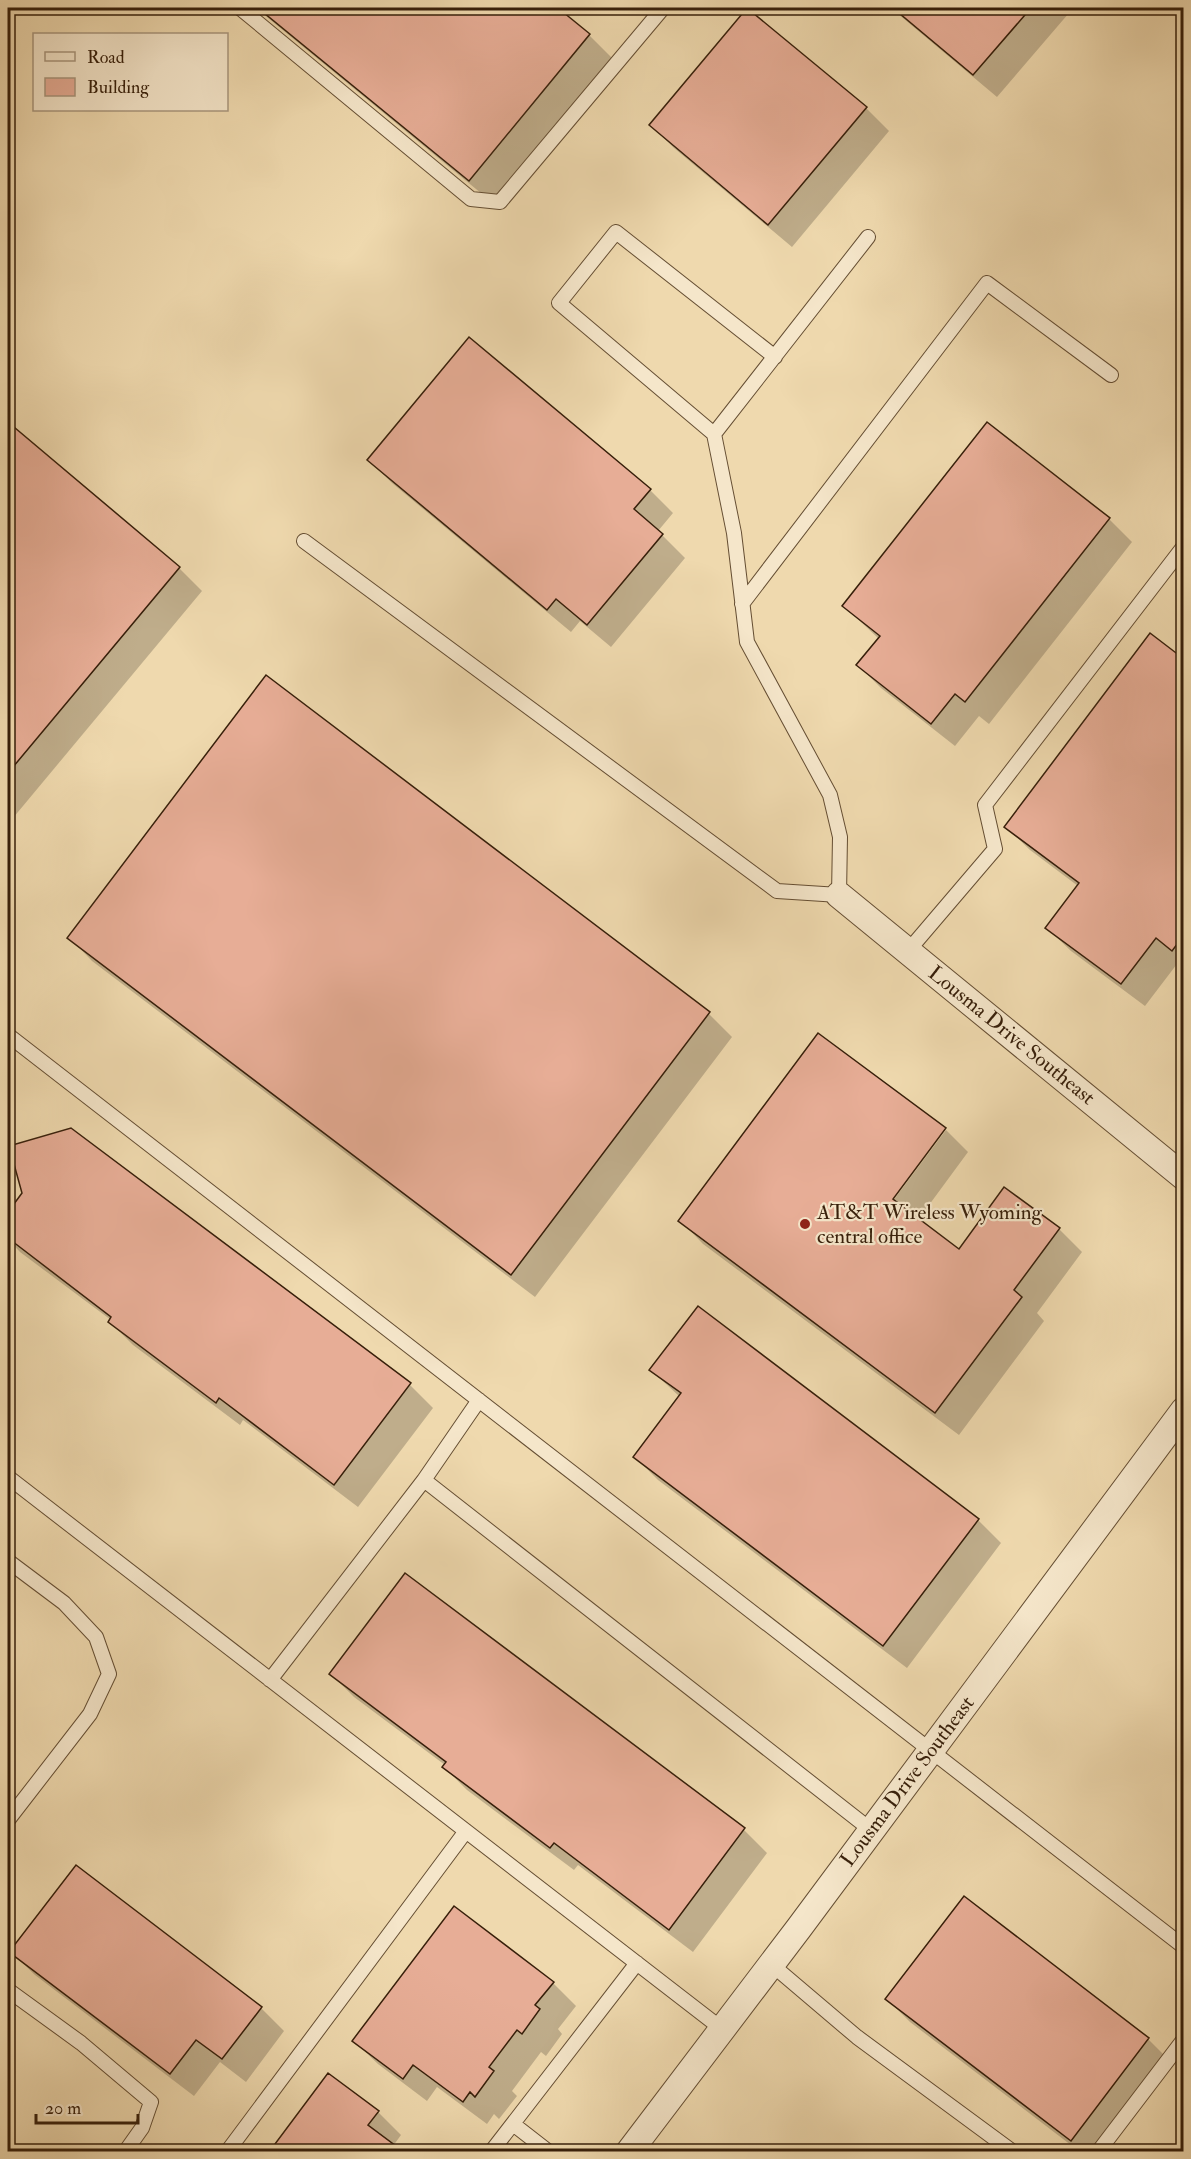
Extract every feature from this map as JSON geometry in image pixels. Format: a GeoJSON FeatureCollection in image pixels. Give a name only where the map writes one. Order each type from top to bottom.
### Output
{"type":"FeatureCollection","features":[{"type":"Feature","properties":{"kind":"street","name":"Lousma Drive Southeast"},"geometry":{"type":"LineString","coordinates":[[839,895],[1184,1177]]}},
{"type":"Feature","properties":{"kind":"street","name":"Lousma Drive Southeast"},"geometry":{"type":"LineString","coordinates":[[629,2151],[1184,1410]]}},
{"type":"Feature","properties":{"kind":"lane"},"geometry":{"type":"LineString","coordinates":[[240,8],[471,199],[500,202],[663,8]]}},
{"type":"Feature","properties":{"kind":"lane"},"geometry":{"type":"LineString","coordinates":[[304,541],[777,891],[839,895],[840,837],[830,795],[747,642],[734,533],[714,434],[559,303],[616,232],[775,357]]}},
{"type":"Feature","properties":{"kind":"lane"},"geometry":{"type":"LineString","coordinates":[[714,434],[868,237]]}},
{"type":"Feature","properties":{"kind":"lane"},"geometry":{"type":"LineString","coordinates":[[742,604],[987,283],[1111,375]]}},
{"type":"Feature","properties":{"kind":"lane"},"geometry":{"type":"LineString","coordinates":[[908,951],[995,849],[985,805],[1184,546]]}},
{"type":"Feature","properties":{"kind":"lane"},"geometry":{"type":"LineString","coordinates":[[8,1035],[1184,1947]]}},
{"type":"Feature","properties":{"kind":"lane"},"geometry":{"type":"LineString","coordinates":[[270,1680],[424,1480],[479,1400]]}},
{"type":"Feature","properties":{"kind":"lane"},"geometry":{"type":"LineString","coordinates":[[8,1477],[722,2029]]}},
{"type":"Feature","properties":{"kind":"lane"},"geometry":{"type":"LineString","coordinates":[[424,1480],[871,1830]]}},
{"type":"Feature","properties":{"kind":"lane"},"geometry":{"type":"LineString","coordinates":[[8,1561],[64,1603],[96,1637],[109,1674],[90,1714],[8,1820]]}},
{"type":"Feature","properties":{"kind":"lane"},"geometry":{"type":"LineString","coordinates":[[227,2151],[466,1831]]}},
{"type":"Feature","properties":{"kind":"lane"},"geometry":{"type":"LineString","coordinates":[[491,2151],[637,1963]]}},
{"type":"Feature","properties":{"kind":"lane"},"geometry":{"type":"LineString","coordinates":[[771,1964],[856,2037],[1013,2151]]}},
{"type":"Feature","properties":{"kind":"lane"},"geometry":{"type":"LineString","coordinates":[[8,1990],[81,2043],[150,2102],[142,2128],[125,2151]]}},
{"type":"Feature","properties":{"kind":"lane"},"geometry":{"type":"LineString","coordinates":[[1098,2151],[1184,2039]]}},
{"type":"Feature","properties":{"kind":"lane"},"geometry":{"type":"LineString","coordinates":[[513,2124],[549,2151]]}},
{"type":"Feature","properties":{"kind":"building"},"geometry":{"type":"Polygon","coordinates":[[[258,8],[558,8],[590,34],[469,181],[258,8]]]}},
{"type":"Feature","properties":{"kind":"building"},"geometry":{"type":"Polygon","coordinates":[[[747,8],[867,107],[768,225],[649,125],[747,8]]]}},
{"type":"Feature","properties":{"kind":"building"},"geometry":{"type":"Polygon","coordinates":[[[893,8],[1031,8],[973,75],[893,8]]]}},
{"type":"Feature","properties":{"kind":"building"},"geometry":{"type":"Polygon","coordinates":[[[469,337],[651,489],[634,509],[663,534],[587,625],[556,599],[547,610],[367,460],[469,337]]]}},
{"type":"Feature","properties":{"kind":"building"},"geometry":{"type":"Polygon","coordinates":[[[8,422],[180,567],[8,773],[8,422]]]}},
{"type":"Feature","properties":{"kind":"building"},"geometry":{"type":"Polygon","coordinates":[[[987,422],[1110,518],[965,702],[955,694],[931,724],[856,665],[880,636],[842,606],[987,422]]]}},
{"type":"Feature","properties":{"kind":"building"},"geometry":{"type":"Polygon","coordinates":[[[1150,633],[1184,659],[1184,935],[1172,951],[1156,938],[1121,984],[1045,928],[1079,883],[1004,827],[1150,633]]]}},
{"type":"Feature","properties":{"kind":"building"},"geometry":{"type":"Polygon","coordinates":[[[266,675],[710,1012],[511,1275],[67,938],[266,675]]]}},
{"type":"Feature","properties":{"kind":"building","name":"AT&T Wireless Wyoming central office"},"geometry":{"type":"Polygon","coordinates":[[[818,1033],[946,1128],[893,1199],[959,1249],[1004,1187],[1060,1228],[1014,1290],[1022,1297],[935,1413],[678,1221],[818,1033]]]}},
{"type":"Feature","properties":{"kind":"building"},"geometry":{"type":"Polygon","coordinates":[[[71,1128],[411,1383],[334,1485],[219,1398],[216,1403],[108,1322],[111,1317],[8,1238],[8,1212],[22,1193],[9,1146],[71,1128]]]}},
{"type":"Feature","properties":{"kind":"building"},"geometry":{"type":"Polygon","coordinates":[[[698,1306],[979,1519],[883,1646],[633,1457],[681,1393],[649,1370],[698,1306]]]}},
{"type":"Feature","properties":{"kind":"building"},"geometry":{"type":"Polygon","coordinates":[[[405,1573],[745,1828],[669,1930],[554,1843],[550,1848],[442,1767],[446,1762],[329,1674],[405,1573]]]}},
{"type":"Feature","properties":{"kind":"building"},"geometry":{"type":"Polygon","coordinates":[[[76,1865],[262,2007],[222,2059],[196,2040],[170,2074],[9,1952],[76,1865]]]}},
{"type":"Feature","properties":{"kind":"building"},"geometry":{"type":"Polygon","coordinates":[[[964,1896],[1149,2038],[1071,2141],[885,1999],[964,1896]]]}},
{"type":"Feature","properties":{"kind":"building"},"geometry":{"type":"Polygon","coordinates":[[[454,1906],[554,1982],[535,2005],[540,2009],[522,2034],[517,2030],[489,2067],[494,2071],[475,2097],[470,2092],[463,2102],[413,2065],[403,2079],[352,2041],[454,1906]]]}},
{"type":"Feature","properties":{"kind":"building"},"geometry":{"type":"Polygon","coordinates":[[[328,2073],[379,2111],[368,2125],[404,2152],[269,2152],[328,2073]]]}},
{"type":"Feature","properties":{"kind":"place","name":"AT&T Wireless Wyoming central office"},"geometry":{"type":"Point","coordinates":[805,1224]}}]}
